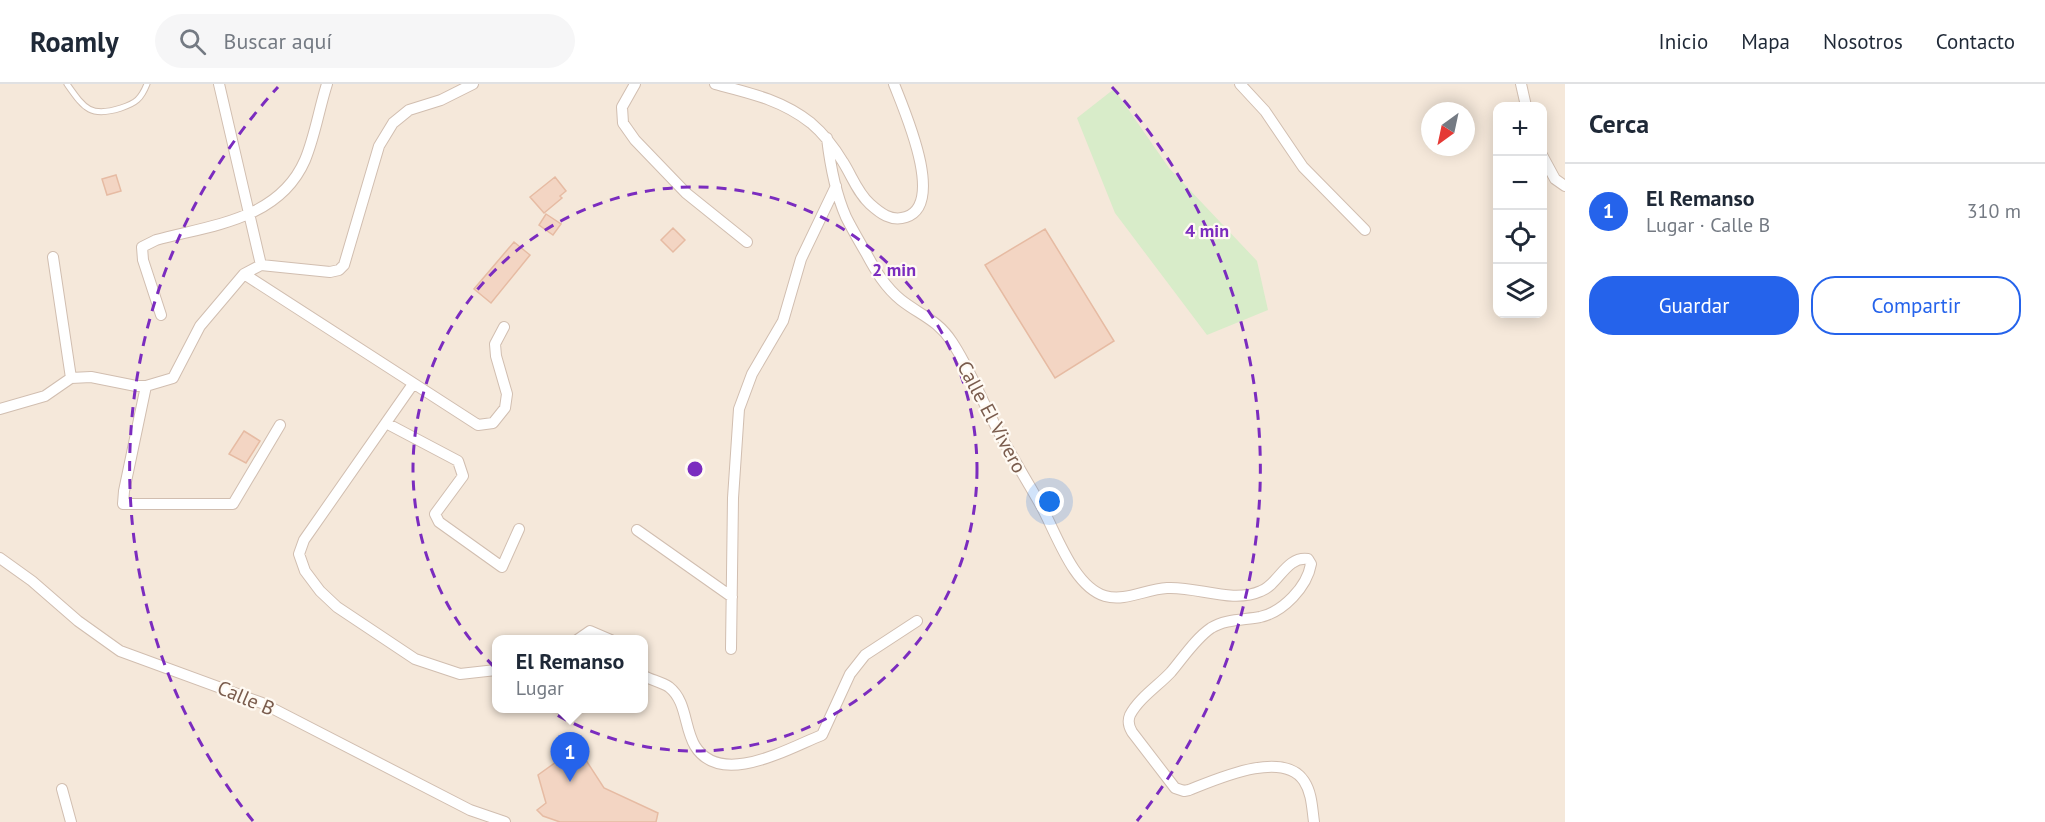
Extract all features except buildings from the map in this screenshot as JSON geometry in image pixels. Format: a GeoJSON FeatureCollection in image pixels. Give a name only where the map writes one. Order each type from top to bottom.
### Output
{"type":"FeatureCollection","features":[{"type":"Feature","properties":{"kind":"street"},"geometry":{"type":"LineString","coordinates":[[219,84],[261,265]]}},
{"type":"Feature","properties":{"kind":"street"},"geometry":{"type":"LineString","coordinates":[[161,315],[143,260],[142,247],[156,240],[248,216],[265,207],[295,178],[305,159],[327,84]]}},
{"type":"Feature","properties":{"kind":"street"},"geometry":{"type":"LineString","coordinates":[[0,410],[45,396],[71,378],[91,377],[146,386],[173,378],[200,326],[244,274],[261,265],[330,272],[339,270],[344,265],[352,244],[379,146],[393,123],[409,110],[441,100],[473,84]]}},
{"type":"Feature","properties":{"kind":"street"},"geometry":{"type":"LineString","coordinates":[[635,84],[622,107],[623,123],[635,140],[686,193],[747,242]]}},
{"type":"Feature","properties":{"kind":"street"},"geometry":{"type":"LineString","coordinates":[[715,84],[768,98],[811,123],[827,138],[867,201],[884,215],[898,219],[913,215],[920,205],[924,190],[923,174],[894,84]]}},
{"type":"Feature","properties":{"kind":"street"},"geometry":{"type":"LineString","coordinates":[[1240,84],[1265,111],[1303,167],[1365,230]]}},
{"type":"Feature","properties":{"kind":"street"},"geometry":{"type":"LineString","coordinates":[[1521,84],[1525,102]]}},
{"type":"Feature","properties":{"kind":"street","name":"Calle El Vivero"},"geometry":{"type":"LineString","coordinates":[[827,138],[836,186],[846,216],[886,285],[902,301],[926,315],[942,328],[954,344],[996,427],[1043,508],[1078,578],[1103,596],[1117,598],[1165,588],[1244,595],[1261,591],[1293,562],[1301,558],[1308,559],[1311,564],[1306,582],[1298,592],[1272,613],[1213,626],[1137,706],[1128,722],[1132,732],[1175,788],[1184,791],[1219,778],[1258,768],[1274,766],[1289,768],[1304,781],[1311,799],[1314,822]]}},
{"type":"Feature","properties":{"kind":"street"},"geometry":{"type":"LineString","coordinates":[[1543,156],[1555,179],[1565,186]]}},
{"type":"Feature","properties":{"kind":"street"},"geometry":{"type":"LineString","coordinates":[[731,649],[733,498],[739,408],[752,374],[783,321],[801,259],[836,186]]}},
{"type":"Feature","properties":{"kind":"street"},"geometry":{"type":"LineString","coordinates":[[53,256],[71,378]]}},
{"type":"Feature","properties":{"kind":"street"},"geometry":{"type":"LineString","coordinates":[[244,274],[478,425],[493,423],[505,408],[507,394],[496,356],[495,344],[504,327]]}},
{"type":"Feature","properties":{"kind":"street"},"geometry":{"type":"LineString","coordinates":[[413,384],[304,540],[299,554],[305,571],[320,591],[337,607],[415,659],[460,674],[492,670]]}},
{"type":"Feature","properties":{"kind":"street"},"geometry":{"type":"LineString","coordinates":[[146,386],[123,504],[233,504],[280,424]]}},
{"type":"Feature","properties":{"kind":"street"},"geometry":{"type":"LineString","coordinates":[[386,423],[458,462],[463,476],[435,514],[439,522],[502,567],[519,529]]}},
{"type":"Feature","properties":{"kind":"street"},"geometry":{"type":"LineString","coordinates":[[637,530],[732,597]]}},
{"type":"Feature","properties":{"kind":"street","name":"Calle B"},"geometry":{"type":"LineString","coordinates":[[0,558],[32,581],[78,621],[120,651],[262,703],[470,810],[505,822]]}},
{"type":"Feature","properties":{"kind":"street"},"geometry":{"type":"LineString","coordinates":[[648,678],[669,688],[682,705],[695,746],[707,759],[725,765],[755,763],[822,735],[850,674],[866,655],[917,621]]}},
{"type":"Feature","properties":{"kind":"street"},"geometry":{"type":"LineString","coordinates":[[584,635],[590,631],[600,635]]}},
{"type":"Feature","properties":{"kind":"street"},"geometry":{"type":"LineString","coordinates":[[62,789],[71,822]]}},
{"type":"Feature","properties":{"kind":"street"},"geometry":{"type":"LineString","coordinates":[[469,822],[470,810]]}},
{"type":"Feature","properties":{"kind":"lane"},"geometry":{"type":"LineString","coordinates":[[67,84],[80,102],[91,110],[104,113],[134,104],[147,84]]}},
{"type":"Feature","properties":{"kind":"shaded area"},"geometry":{"type":"Polygon","coordinates":[[[0,84],[1565,84],[1565,822],[0,822],[0,84]]]}},
{"type":"Feature","properties":{"kind":"green space"},"geometry":{"type":"Polygon","coordinates":[[[1114,89],[1169,168],[1257,261],[1268,310],[1207,335],[1115,213],[1077,118],[1114,89]]]}},
{"type":"Feature","properties":{"kind":"place","name":"El Remanso"},"geometry":{"type":"Point","coordinates":[570,782]}}]}
